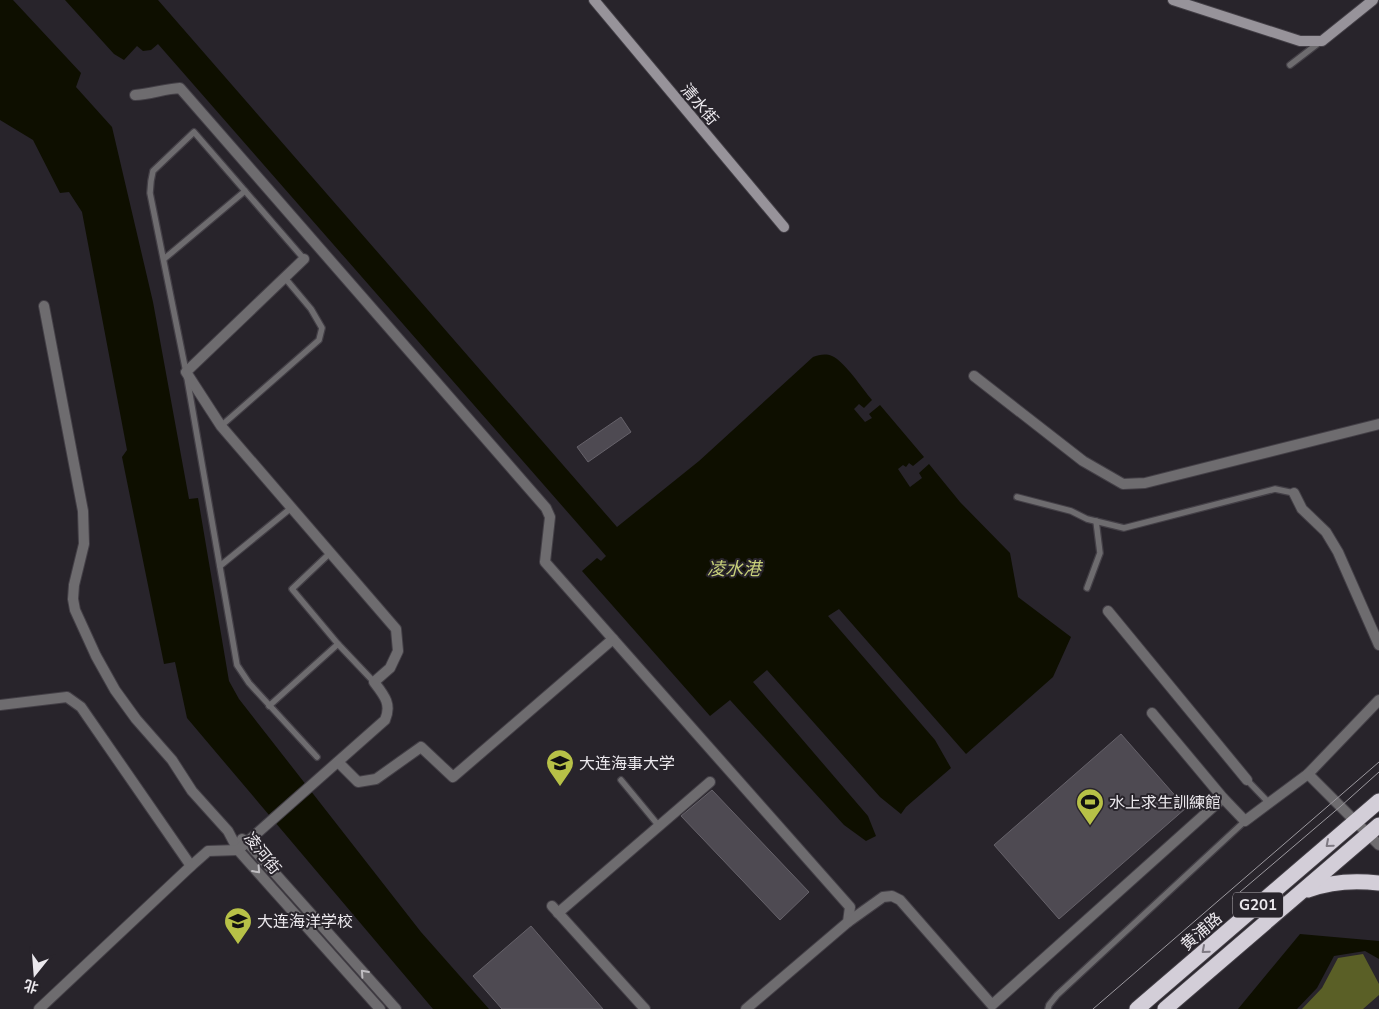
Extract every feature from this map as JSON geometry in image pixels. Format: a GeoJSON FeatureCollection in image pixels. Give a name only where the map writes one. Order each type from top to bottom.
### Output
{"type":"FeatureCollection","features":[{"type":"Feature","properties":{"kind":"highway","name":"黄浦路"},"geometry":{"type":"LineString","coordinates":[[1137,1009],[1379,801]]}},
{"type":"Feature","properties":{"kind":"highway","name":"G201"},"geometry":{"type":"LineString","coordinates":[[1165,1009],[1374,830]]}},
{"type":"Feature","properties":{"kind":"highway"},"geometry":{"type":"LineString","coordinates":[[1299,893],[1335,882],[1379,883]]}},
{"type":"Feature","properties":{"kind":"main road","name":"清水街"},"geometry":{"type":"LineString","coordinates":[[594,0],[784,227]]}},
{"type":"Feature","properties":{"kind":"main road"},"geometry":{"type":"LineString","coordinates":[[1173,0],[1300,41],[1322,41],[1373,0]]}},
{"type":"Feature","properties":{"kind":"street"},"geometry":{"type":"LineString","coordinates":[[135,95],[153,94],[167,89],[180,88],[546,508],[550,517],[545,562],[850,907],[848,922]]}},
{"type":"Feature","properties":{"kind":"street"},"geometry":{"type":"LineString","coordinates":[[39,1009],[191,866],[208,852],[238,850],[385,720],[389,712],[386,697],[374,682],[390,668],[398,651],[396,629],[220,426],[186,372],[304,259]]}},
{"type":"Feature","properties":{"kind":"street"},"geometry":{"type":"LineString","coordinates":[[44,306],[83,511],[84,544],[74,585],[73,599],[75,610],[96,656],[115,690],[136,719],[172,760],[192,791],[228,831]]}},
{"type":"Feature","properties":{"kind":"street"},"geometry":{"type":"LineString","coordinates":[[974,376],[1083,461],[1123,484],[1145,483],[1379,424]]}},
{"type":"Feature","properties":{"kind":"street"},"geometry":{"type":"LineString","coordinates":[[1294,493],[1302,509],[1326,532],[1338,552],[1379,645]]}},
{"type":"Feature","properties":{"kind":"street"},"geometry":{"type":"LineString","coordinates":[[1108,611],[1247,780]]}},
{"type":"Feature","properties":{"kind":"street"},"geometry":{"type":"LineString","coordinates":[[338,762],[358,782],[376,779],[421,747],[453,777],[613,639]]}},
{"type":"Feature","properties":{"kind":"street"},"geometry":{"type":"LineString","coordinates":[[0,705],[67,697],[81,707],[191,866]]}},
{"type":"Feature","properties":{"kind":"street"},"geometry":{"type":"LineString","coordinates":[[1152,714],[1222,798],[1246,821],[1308,774],[1379,700]]}},
{"type":"Feature","properties":{"kind":"street"},"geometry":{"type":"LineString","coordinates":[[1308,774],[1356,820],[1374,830],[1379,846]]}},
{"type":"Feature","properties":{"kind":"street"},"geometry":{"type":"LineString","coordinates":[[645,1009],[555,910],[710,782]]}},
{"type":"Feature","properties":{"kind":"street"},"geometry":{"type":"LineString","coordinates":[[746,1009],[848,922],[883,896],[892,896],[900,900],[992,1005],[1222,798]]}},
{"type":"Feature","properties":{"kind":"street","name":"凌河街"},"geometry":{"type":"LineString","coordinates":[[228,831],[247,842],[396,1009]]}},
{"type":"Feature","properties":{"kind":"street","name":"凌河街"},"geometry":{"type":"LineString","coordinates":[[228,831],[238,850],[380,1009]]}},
{"type":"Feature","properties":{"kind":"lane"},"geometry":{"type":"LineString","coordinates":[[1290,65],[1322,41]]}},
{"type":"Feature","properties":{"kind":"lane"},"geometry":{"type":"LineString","coordinates":[[304,259],[194,132],[153,171],[150,181],[150,193],[186,372],[237,665],[249,683],[317,757]]}},
{"type":"Feature","properties":{"kind":"lane"},"geometry":{"type":"LineString","coordinates":[[164,259],[245,191]]}},
{"type":"Feature","properties":{"kind":"lane"},"geometry":{"type":"LineString","coordinates":[[220,426],[318,340],[322,328],[311,309],[284,278]]}},
{"type":"Feature","properties":{"kind":"lane"},"geometry":{"type":"LineString","coordinates":[[1017,497],[1071,511],[1096,521],[1124,528],[1275,489],[1294,493]]}},
{"type":"Feature","properties":{"kind":"lane"},"geometry":{"type":"LineString","coordinates":[[220,566],[291,508]]}},
{"type":"Feature","properties":{"kind":"lane"},"geometry":{"type":"LineString","coordinates":[[1087,588],[1100,553],[1096,521]]}},
{"type":"Feature","properties":{"kind":"lane"},"geometry":{"type":"LineString","coordinates":[[330,553],[292,589],[338,644],[374,682]]}},
{"type":"Feature","properties":{"kind":"lane"},"geometry":{"type":"LineString","coordinates":[[269,706],[338,644]]}},
{"type":"Feature","properties":{"kind":"lane"},"geometry":{"type":"LineString","coordinates":[[621,780],[659,826]]}},
{"type":"Feature","properties":{"kind":"lane"},"geometry":{"type":"LineString","coordinates":[[1247,780],[1270,804]]}},
{"type":"Feature","properties":{"kind":"lane"},"geometry":{"type":"LineString","coordinates":[[1048,1009],[1056,995],[1246,821]]}},
{"type":"Feature","properties":{"kind":"green space"},"geometry":{"type":"Polygon","coordinates":[[[1363,954],[1379,984],[1379,995],[1363,1009],[1302,1009],[1322,988],[1338,958],[1363,954]]]}},
{"type":"Feature","properties":{"kind":"water"},"geometry":{"type":"Polygon","coordinates":[[[0,0],[13,0],[81,73],[76,87],[112,127],[153,302],[189,499],[198,498],[229,681],[239,699],[421,932],[489,1009],[433,1009],[187,718],[175,662],[164,664],[122,457],[127,450],[82,212],[69,192],[60,193],[33,140],[0,120],[0,0]]]}},
{"type":"Feature","properties":{"kind":"water","name":"凌水港"},"geometry":{"type":"Polygon","coordinates":[[[65,0],[158,0],[617,527],[699,461],[813,357],[827,355],[837,359],[848,369],[872,400],[864,408],[859,404],[854,409],[865,422],[872,418],[869,414],[880,405],[924,457],[913,466],[909,463],[906,467],[903,465],[898,469],[910,487],[922,478],[919,473],[929,464],[960,502],[1010,553],[1018,597],[1071,637],[1053,677],[966,754],[839,609],[828,616],[935,740],[951,768],[906,807],[901,814],[880,797],[767,670],[753,682],[868,816],[876,836],[866,841],[844,825],[730,700],[710,716],[582,571],[597,558],[601,561],[606,556],[158,44],[151,50],[143,51],[137,46],[124,60],[114,54],[65,0]]]}},
{"type":"Feature","properties":{"kind":"water"},"geometry":{"type":"Polygon","coordinates":[[[1300,934],[1379,941],[1379,959],[1365,951],[1334,956],[1317,988],[1297,1009],[1238,1009],[1300,934]]]}},
{"type":"Feature","properties":{"kind":"building"},"geometry":{"type":"Polygon","coordinates":[[[621,417],[631,432],[588,462],[577,447],[621,417]]]}},
{"type":"Feature","properties":{"kind":"building","name":"水上求生訓練館"},"geometry":{"type":"Polygon","coordinates":[[[1121,734],[1186,808],[1059,919],[994,845],[1121,734]]]}},
{"type":"Feature","properties":{"kind":"building"},"geometry":{"type":"Polygon","coordinates":[[[712,790],[809,892],[780,920],[681,816],[712,790]]]}},
{"type":"Feature","properties":{"kind":"building"},"geometry":{"type":"Polygon","coordinates":[[[531,926],[603,1009],[502,1009],[473,976],[531,926]]]}},
{"type":"Feature","properties":{"kind":"tram line"},"geometry":{"type":"LineString","coordinates":[[1093,1009],[1379,762]]}},
{"type":"Feature","properties":{"kind":"tram line"},"geometry":{"type":"LineString","coordinates":[[1233,898],[1379,772]]}},
{"type":"Feature","properties":{"kind":"place","name":"大连海事大学"},"geometry":{"type":"Point","coordinates":[560,787]}},
{"type":"Feature","properties":{"kind":"place","name":"水上求生訓練館"},"geometry":{"type":"Point","coordinates":[1090,826]}},
{"type":"Feature","properties":{"kind":"place","name":"大连海洋学校"},"geometry":{"type":"Point","coordinates":[238,945]}}]}
